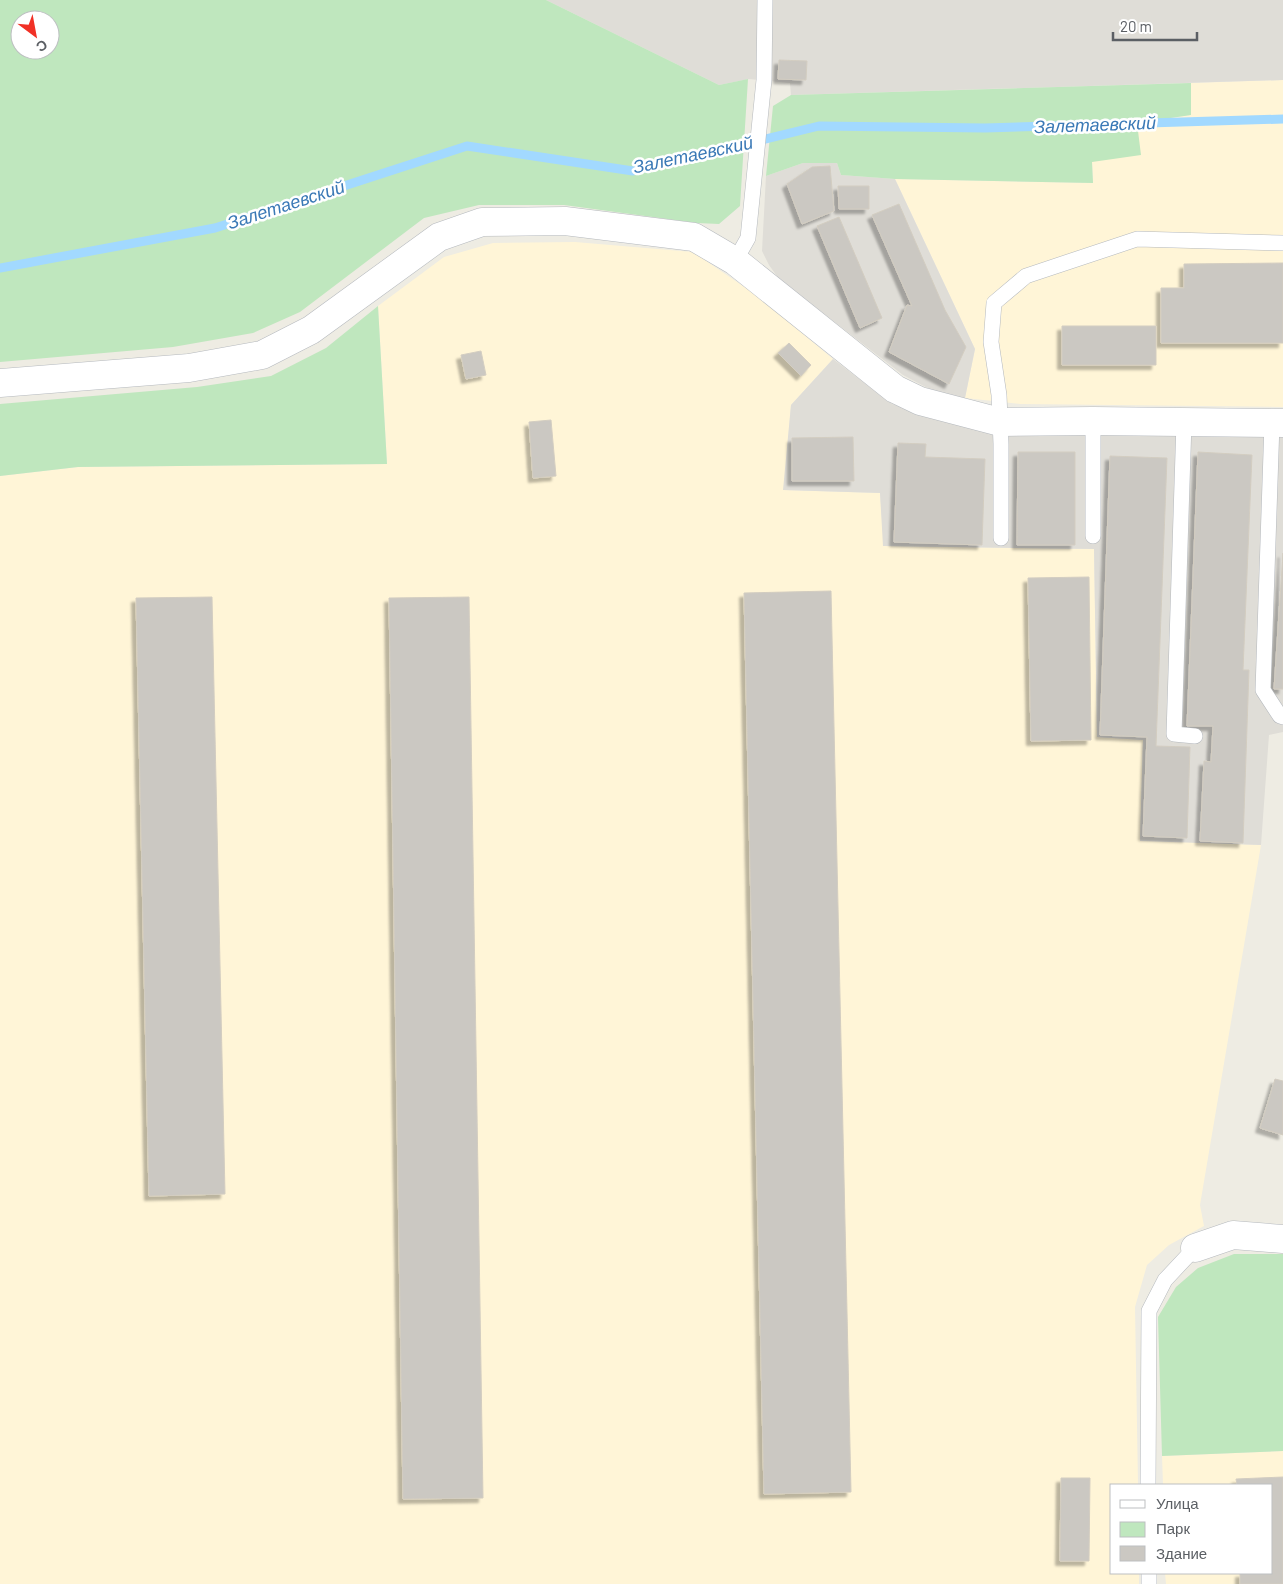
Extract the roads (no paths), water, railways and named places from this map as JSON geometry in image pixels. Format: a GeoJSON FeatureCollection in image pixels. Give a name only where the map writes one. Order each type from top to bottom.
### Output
{"type":"FeatureCollection","features":[{"type":"Feature","properties":{"kind":"street"},"geometry":{"type":"LineString","coordinates":[[0,383],[189,368],[262,356],[310,330],[439,237],[482,222],[565,221],[694,237],[735,261],[895,389],[920,402],[1000,422],[1277,423]]}},
{"type":"Feature","properties":{"kind":"street"},"geometry":{"type":"LineString","coordinates":[[1195,1248],[1233,1236],[1283,1239]]}},
{"type":"Feature","properties":{"kind":"lane"},"geometry":{"type":"LineString","coordinates":[[735,261],[748,238],[764,80],[765,0]]}},
{"type":"Feature","properties":{"kind":"lane"},"geometry":{"type":"LineString","coordinates":[[1001,538],[1000,395],[991,342],[994,303],[1026,276],[1137,239],[1283,243]]}},
{"type":"Feature","properties":{"kind":"lane"},"geometry":{"type":"LineString","coordinates":[[1092,536],[1093,421]]}},
{"type":"Feature","properties":{"kind":"lane"},"geometry":{"type":"LineString","coordinates":[[1184,422],[1174,734],[1196,736]]}},
{"type":"Feature","properties":{"kind":"lane"},"geometry":{"type":"LineString","coordinates":[[1277,423],[1263,690],[1280,716],[1283,717]]}},
{"type":"Feature","properties":{"kind":"lane"},"geometry":{"type":"LineString","coordinates":[[1148,1484],[1149,1311],[1165,1280],[1195,1248]]}},
{"type":"Feature","properties":{"kind":"waterway","name":"Залетаевский"},"geometry":{"type":"LineString","coordinates":[[0,268],[215,228],[467,146],[633,171],[819,126],[985,128],[1283,119]]}}]}
